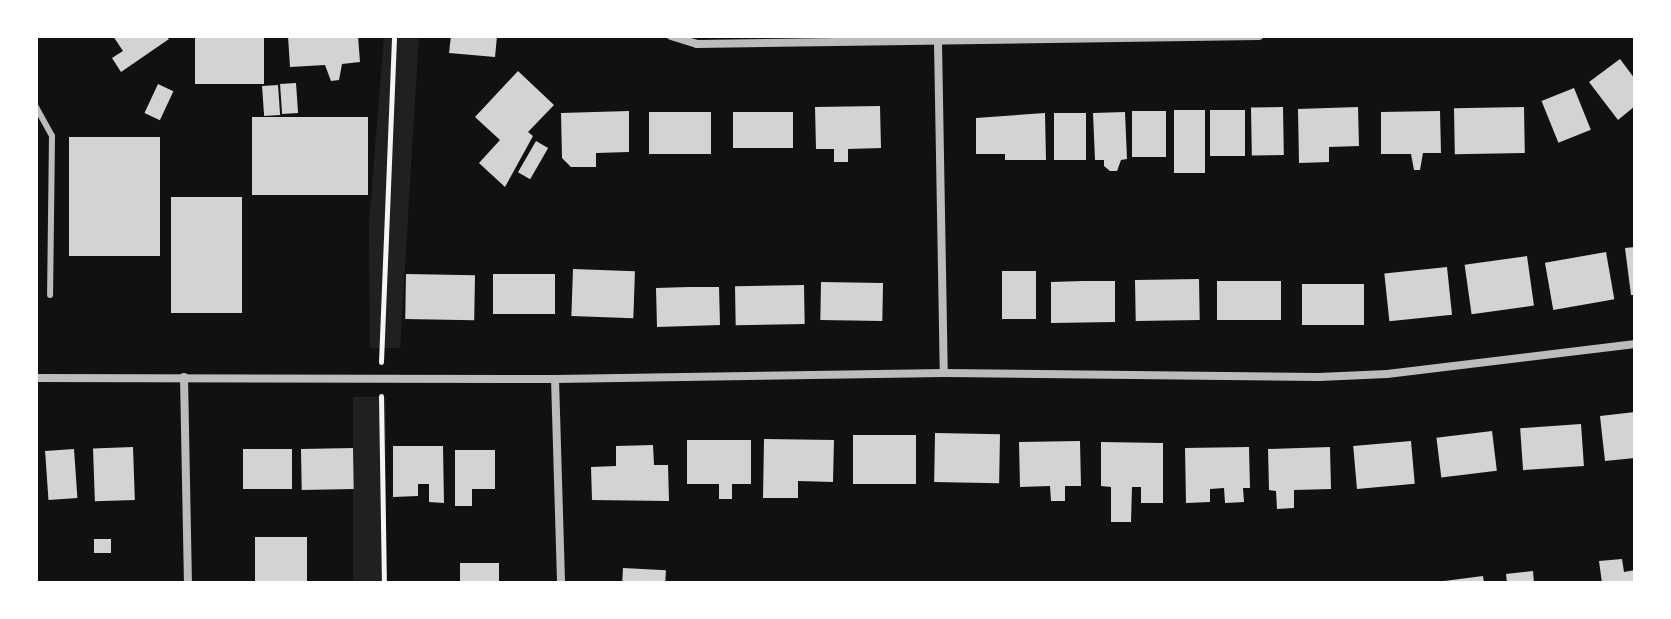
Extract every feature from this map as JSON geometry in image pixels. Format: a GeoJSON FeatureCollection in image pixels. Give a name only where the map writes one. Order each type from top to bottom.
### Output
{"type":"FeatureCollection","features":[{"type":"Feature","properties":{"kind":"street"},"geometry":{"type":"LineString","coordinates":[[671,36],[697,44],[1259,36]]}},
{"type":"Feature","properties":{"kind":"street"},"geometry":{"type":"LineString","coordinates":[[938,42],[944,373]]}},
{"type":"Feature","properties":{"kind":"street"},"geometry":{"type":"LineString","coordinates":[[36,378],[555,379],[944,373],[1319,377],[1387,374],[1635,344]]}},
{"type":"Feature","properties":{"kind":"street"},"geometry":{"type":"LineString","coordinates":[[184,377],[188,583]]}},
{"type":"Feature","properties":{"kind":"street"},"geometry":{"type":"LineString","coordinates":[[555,379],[561,583]]}},
{"type":"Feature","properties":{"kind":"lane"},"geometry":{"type":"LineString","coordinates":[[36,107],[52,136],[50,295]]}},
{"type":"Feature","properties":{"kind":"path"},"geometry":{"type":"LineString","coordinates":[[384,583],[381,377],[394,36]]}},
{"type":"Feature","properties":{"kind":"shaded area"},"geometry":{"type":"Polygon","coordinates":[[[384,36],[419,36],[400,348],[370,348],[369,224],[384,36]]]}},
{"type":"Feature","properties":{"kind":"shaded area"},"geometry":{"type":"Polygon","coordinates":[[[353,397],[386,397],[386,583],[353,583],[353,397]]]}},
{"type":"Feature","properties":{"kind":"building"},"geometry":{"type":"Polygon","coordinates":[[[113,36],[166,36],[169,39],[121,72],[112,58],[123,51],[113,36]]]}},
{"type":"Feature","properties":{"kind":"building"},"geometry":{"type":"Polygon","coordinates":[[[195,36],[264,36],[264,84],[195,84],[195,36]]]}},
{"type":"Feature","properties":{"kind":"building"},"geometry":{"type":"Polygon","coordinates":[[[288,36],[358,36],[360,62],[342,64],[339,80],[331,81],[325,65],[290,67],[288,36]]]}},
{"type":"Feature","properties":{"kind":"building"},"geometry":{"type":"Polygon","coordinates":[[[451,36],[497,36],[495,57],[449,53],[451,36]]]}},
{"type":"Feature","properties":{"kind":"building"},"geometry":{"type":"Polygon","coordinates":[[[1620,59],[1635,79],[1635,106],[1618,120],[1589,82],[1620,59]]]}},
{"type":"Feature","properties":{"kind":"building"},"geometry":{"type":"Polygon","coordinates":[[[518,71],[554,105],[528,132],[533,136],[505,187],[479,163],[500,140],[475,117],[518,71]]]}},
{"type":"Feature","properties":{"kind":"building"},"geometry":{"type":"Polygon","coordinates":[[[296,83],[298,113],[282,114],[280,84],[296,83]]]}},
{"type":"Feature","properties":{"kind":"building"},"geometry":{"type":"Polygon","coordinates":[[[158,84],[173,91],[160,120],[144,113],[158,84]]]}},
{"type":"Feature","properties":{"kind":"building"},"geometry":{"type":"Polygon","coordinates":[[[278,85],[280,115],[264,116],[262,86],[278,85]]]}},
{"type":"Feature","properties":{"kind":"building"},"geometry":{"type":"Polygon","coordinates":[[[1574,88],[1591,130],[1558,143],[1542,101],[1574,88]]]}},
{"type":"Feature","properties":{"kind":"building"},"geometry":{"type":"Polygon","coordinates":[[[880,106],[881,148],[848,149],[848,162],[834,162],[834,149],[816,149],[815,107],[880,106]]]}},
{"type":"Feature","properties":{"kind":"building"},"geometry":{"type":"Polygon","coordinates":[[[1283,107],[1284,155],[1252,156],[1251,108],[1283,107]]]}},
{"type":"Feature","properties":{"kind":"building"},"geometry":{"type":"Polygon","coordinates":[[[1358,107],[1359,146],[1329,147],[1329,162],[1299,163],[1298,109],[1358,107]]]}},
{"type":"Feature","properties":{"kind":"building"},"geometry":{"type":"Polygon","coordinates":[[[1524,107],[1525,153],[1455,154],[1454,108],[1524,107]]]}},
{"type":"Feature","properties":{"kind":"building"},"geometry":{"type":"Polygon","coordinates":[[[1174,110],[1205,110],[1205,173],[1174,173],[1174,110]]]}},
{"type":"Feature","properties":{"kind":"building"},"geometry":{"type":"Polygon","coordinates":[[[1210,110],[1245,110],[1245,156],[1210,156],[1210,110]]]}},
{"type":"Feature","properties":{"kind":"building"},"geometry":{"type":"Polygon","coordinates":[[[629,111],[629,152],[596,153],[596,167],[571,167],[562,158],[561,113],[629,111]]]}},
{"type":"Feature","properties":{"kind":"building"},"geometry":{"type":"Polygon","coordinates":[[[1132,111],[1166,111],[1166,157],[1132,157],[1132,111]]]}},
{"type":"Feature","properties":{"kind":"building"},"geometry":{"type":"Polygon","coordinates":[[[1440,111],[1441,153],[1423,153],[1420,170],[1414,170],[1411,154],[1381,154],[1381,112],[1440,111]]]}},
{"type":"Feature","properties":{"kind":"building"},"geometry":{"type":"Polygon","coordinates":[[[649,112],[711,112],[711,154],[649,154],[649,112]]]}},
{"type":"Feature","properties":{"kind":"building"},"geometry":{"type":"Polygon","coordinates":[[[733,112],[793,112],[793,148],[733,148],[733,112]]]}},
{"type":"Feature","properties":{"kind":"building"},"geometry":{"type":"Polygon","coordinates":[[[1125,112],[1127,159],[1121,160],[1117,171],[1110,171],[1104,166],[1104,160],[1095,160],[1093,113],[1125,112]]]}},
{"type":"Feature","properties":{"kind":"building"},"geometry":{"type":"Polygon","coordinates":[[[1045,113],[1046,160],[1005,160],[1005,154],[976,154],[976,118],[1045,113]]]}},
{"type":"Feature","properties":{"kind":"building"},"geometry":{"type":"Polygon","coordinates":[[[1054,113],[1086,113],[1086,160],[1054,160],[1054,113]]]}},
{"type":"Feature","properties":{"kind":"building"},"geometry":{"type":"Polygon","coordinates":[[[252,117],[368,117],[368,195],[252,195],[252,117]]]}},
{"type":"Feature","properties":{"kind":"building"},"geometry":{"type":"Polygon","coordinates":[[[69,137],[160,137],[160,256],[69,256],[69,137]]]}},
{"type":"Feature","properties":{"kind":"building"},"geometry":{"type":"Polygon","coordinates":[[[536,141],[548,148],[530,179],[518,172],[536,141]]]}},
{"type":"Feature","properties":{"kind":"building"},"geometry":{"type":"Polygon","coordinates":[[[171,197],[242,197],[242,313],[171,313],[171,197]]]}},
{"type":"Feature","properties":{"kind":"building"},"geometry":{"type":"Polygon","coordinates":[[[1635,247],[1635,295],[1631,295],[1625,248],[1635,247]]]}},
{"type":"Feature","properties":{"kind":"building"},"geometry":{"type":"Polygon","coordinates":[[[1606,252],[1614,299],[1553,310],[1545,263],[1606,252]]]}},
{"type":"Feature","properties":{"kind":"building"},"geometry":{"type":"Polygon","coordinates":[[[1527,256],[1534,306],[1472,314],[1465,265],[1527,256]]]}},
{"type":"Feature","properties":{"kind":"building"},"geometry":{"type":"Polygon","coordinates":[[[1447,267],[1452,315],[1389,321],[1384,274],[1447,267]]]}},
{"type":"Feature","properties":{"kind":"building"},"geometry":{"type":"Polygon","coordinates":[[[573,269],[635,271],[633,318],[571,316],[573,269]]]}},
{"type":"Feature","properties":{"kind":"building"},"geometry":{"type":"Polygon","coordinates":[[[1002,271],[1036,271],[1036,319],[1002,319],[1002,271]]]}},
{"type":"Feature","properties":{"kind":"building"},"geometry":{"type":"Polygon","coordinates":[[[406,274],[475,275],[474,320],[405,319],[406,274]]]}},
{"type":"Feature","properties":{"kind":"building"},"geometry":{"type":"Polygon","coordinates":[[[493,274],[555,274],[555,314],[493,314],[493,274]]]}},
{"type":"Feature","properties":{"kind":"building"},"geometry":{"type":"Polygon","coordinates":[[[1199,279],[1200,320],[1136,321],[1135,280],[1199,279]]]}},
{"type":"Feature","properties":{"kind":"building"},"geometry":{"type":"Polygon","coordinates":[[[1115,281],[1115,322],[1051,323],[1051,282],[1115,281]]]}},
{"type":"Feature","properties":{"kind":"building"},"geometry":{"type":"Polygon","coordinates":[[[1217,281],[1281,281],[1281,320],[1217,320],[1217,281]]]}},
{"type":"Feature","properties":{"kind":"building"},"geometry":{"type":"Polygon","coordinates":[[[821,282],[883,283],[882,321],[820,320],[821,282]]]}},
{"type":"Feature","properties":{"kind":"building"},"geometry":{"type":"Polygon","coordinates":[[[1302,284],[1364,284],[1364,325],[1302,325],[1302,284]]]}},
{"type":"Feature","properties":{"kind":"building"},"geometry":{"type":"Polygon","coordinates":[[[804,285],[805,324],[736,325],[735,286],[804,285]]]}},
{"type":"Feature","properties":{"kind":"building"},"geometry":{"type":"Polygon","coordinates":[[[719,287],[720,325],[657,327],[656,288],[719,287]]]}},
{"type":"Feature","properties":{"kind":"building"},"geometry":{"type":"Polygon","coordinates":[[[1635,412],[1635,458],[1605,461],[1600,416],[1635,412]]]}},
{"type":"Feature","properties":{"kind":"building"},"geometry":{"type":"Polygon","coordinates":[[[1581,424],[1584,466],[1523,470],[1520,428],[1581,424]]]}},
{"type":"Feature","properties":{"kind":"building"},"geometry":{"type":"Polygon","coordinates":[[[1492,431],[1497,471],[1441,478],[1436,438],[1492,431]]]}},
{"type":"Feature","properties":{"kind":"building"},"geometry":{"type":"Polygon","coordinates":[[[935,433],[1000,434],[999,483],[934,482],[935,433]]]}},
{"type":"Feature","properties":{"kind":"building"},"geometry":{"type":"Polygon","coordinates":[[[853,435],[916,435],[916,484],[853,484],[853,435]]]}},
{"type":"Feature","properties":{"kind":"building"},"geometry":{"type":"Polygon","coordinates":[[[764,439],[834,440],[833,482],[798,481],[798,498],[763,498],[764,439]]]}},
{"type":"Feature","properties":{"kind":"building"},"geometry":{"type":"Polygon","coordinates":[[[687,440],[751,440],[751,484],[732,484],[732,499],[719,499],[719,484],[687,484],[687,440]]]}},
{"type":"Feature","properties":{"kind":"building"},"geometry":{"type":"Polygon","coordinates":[[[1080,441],[1081,486],[1065,486],[1065,501],[1051,501],[1050,486],[1020,487],[1019,442],[1080,441]]]}},
{"type":"Feature","properties":{"kind":"building"},"geometry":{"type":"Polygon","coordinates":[[[1411,441],[1415,484],[1357,489],[1353,446],[1411,441]]]}},
{"type":"Feature","properties":{"kind":"building"},"geometry":{"type":"Polygon","coordinates":[[[1101,442],[1163,443],[1163,503],[1141,503],[1141,487],[1132,487],[1131,522],[1111,522],[1111,487],[1101,486],[1101,442]]]}},
{"type":"Feature","properties":{"kind":"building"},"geometry":{"type":"Polygon","coordinates":[[[653,445],[654,465],[668,465],[669,501],[592,500],[591,467],[616,466],[616,446],[653,445]]]}},
{"type":"Feature","properties":{"kind":"building"},"geometry":{"type":"Polygon","coordinates":[[[393,446],[443,446],[444,503],[429,502],[429,484],[418,484],[418,496],[393,497],[393,446]]]}},
{"type":"Feature","properties":{"kind":"building"},"geometry":{"type":"Polygon","coordinates":[[[133,447],[135,500],[95,501],[93,448],[133,447]]]}},
{"type":"Feature","properties":{"kind":"building"},"geometry":{"type":"Polygon","coordinates":[[[1249,447],[1250,488],[1243,488],[1244,502],[1225,503],[1224,488],[1210,489],[1210,502],[1186,503],[1185,448],[1249,447]]]}},
{"type":"Feature","properties":{"kind":"building"},"geometry":{"type":"Polygon","coordinates":[[[1330,447],[1331,489],[1294,490],[1294,508],[1277,509],[1276,491],[1269,490],[1268,449],[1330,447]]]}},
{"type":"Feature","properties":{"kind":"building"},"geometry":{"type":"Polygon","coordinates":[[[353,448],[354,489],[302,490],[301,449],[353,448]]]}},
{"type":"Feature","properties":{"kind":"building"},"geometry":{"type":"Polygon","coordinates":[[[74,449],[77,498],[48,500],[45,451],[74,449]]]}},
{"type":"Feature","properties":{"kind":"building"},"geometry":{"type":"Polygon","coordinates":[[[243,449],[292,449],[292,489],[243,489],[243,449]]]}},
{"type":"Feature","properties":{"kind":"building"},"geometry":{"type":"Polygon","coordinates":[[[455,450],[495,450],[495,489],[472,489],[472,506],[455,506],[455,450]]]}},
{"type":"Feature","properties":{"kind":"building"},"geometry":{"type":"Polygon","coordinates":[[[255,537],[307,537],[307,583],[255,583],[255,537]]]}},
{"type":"Feature","properties":{"kind":"building"},"geometry":{"type":"Polygon","coordinates":[[[94,539],[111,539],[111,553],[94,553],[94,539]]]}},
{"type":"Feature","properties":{"kind":"building"},"geometry":{"type":"Polygon","coordinates":[[[1622,559],[1624,572],[1635,570],[1635,583],[1602,583],[1599,561],[1622,559]]]}},
{"type":"Feature","properties":{"kind":"building"},"geometry":{"type":"Polygon","coordinates":[[[460,563],[499,563],[499,583],[460,583],[460,563]]]}},
{"type":"Feature","properties":{"kind":"building"},"geometry":{"type":"Polygon","coordinates":[[[623,568],[666,570],[665,583],[622,583],[623,568]]]}},
{"type":"Feature","properties":{"kind":"building"},"geometry":{"type":"Polygon","coordinates":[[[1533,571],[1534,583],[1507,583],[1506,574],[1533,571]]]}},
{"type":"Feature","properties":{"kind":"building"},"geometry":{"type":"Polygon","coordinates":[[[1483,576],[1484,583],[1444,583],[1444,581],[1483,576]]]}}]}
